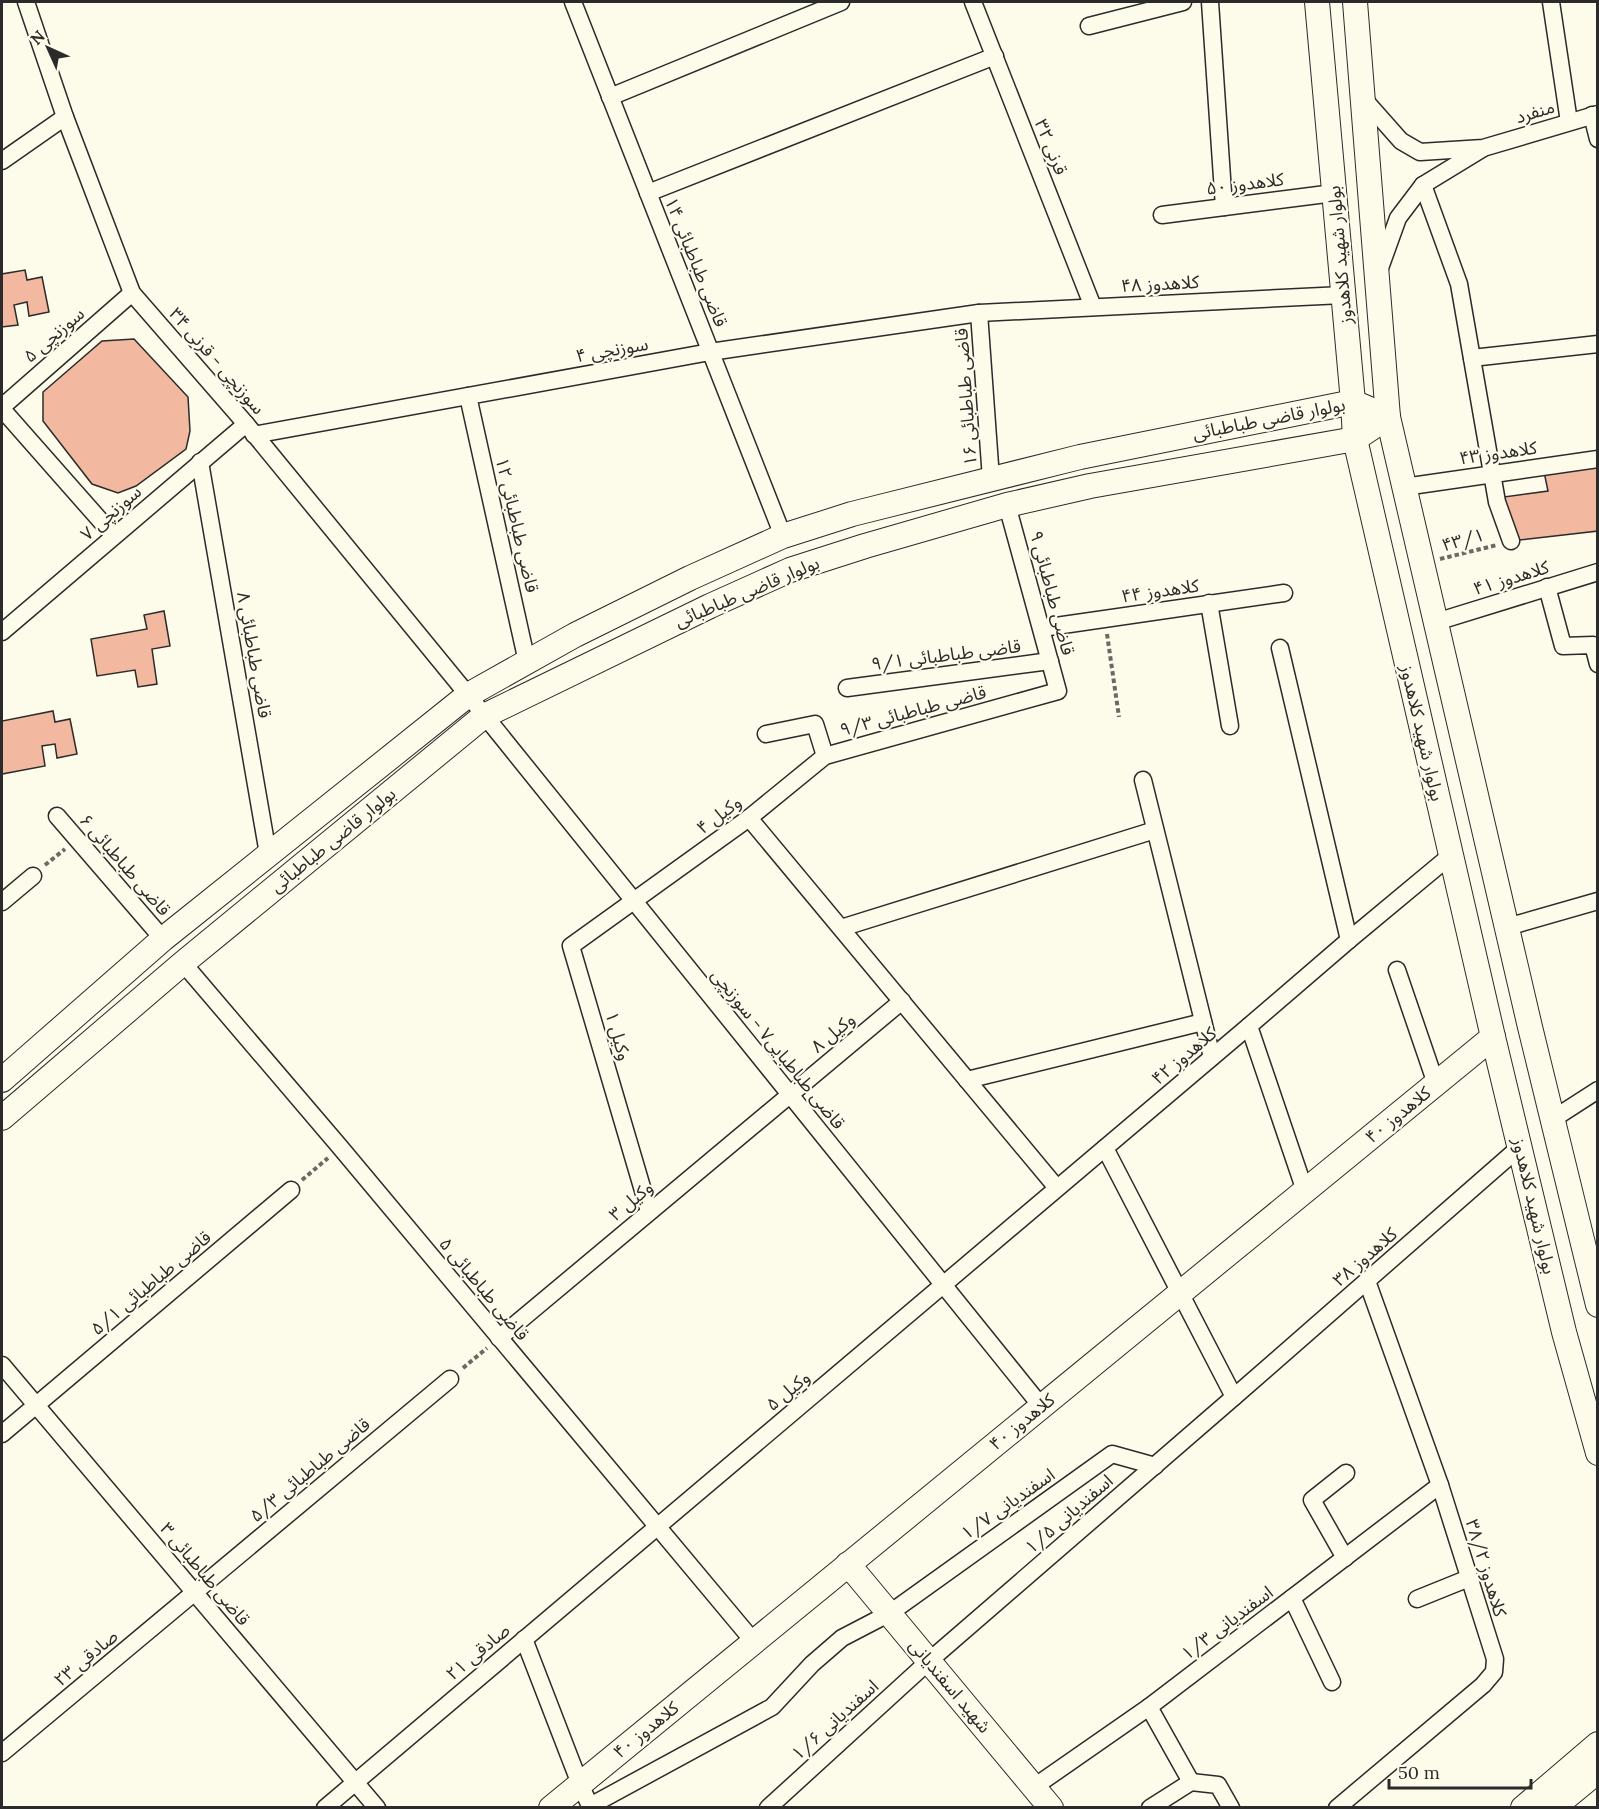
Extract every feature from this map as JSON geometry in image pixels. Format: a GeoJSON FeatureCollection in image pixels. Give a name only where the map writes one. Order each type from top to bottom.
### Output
{"type":"FeatureCollection","features":[{"type":"Feature","properties":{"kind":"main road","name":"بولوار شهید کلاهدوز"},"geometry":{"type":"LineString","coordinates":[[1317,2],[1355,439],[1493,1037],[1564,1332],[1598,1453]]}},
{"type":"Feature","properties":{"kind":"main road","name":"بولوار شهید کلاهدوز"},"geometry":{"type":"LineString","coordinates":[[1355,2],[1388,417],[1553,1119],[1590,1235],[1598,1305]]}},
{"type":"Feature","properties":{"kind":"main road","name":"بولوار قاضی طباطبائی"},"geometry":{"type":"LineString","coordinates":[[2,1080],[163,939],[468,695],[575,635],[690,578],[783,536],[852,514],[1080,457],[1353,402],[1388,417]]}},
{"type":"Feature","properties":{"kind":"main road","name":"بولوار قاضی طباطبائی"},"geometry":{"type":"LineString","coordinates":[[2,1118],[183,963],[484,716],[710,606],[790,570],[1007,505],[1090,486],[1355,439],[1388,417]]}},
{"type":"Feature","properties":{"kind":"main road","name":"کلاهدوز ۴۰"},"geometry":{"type":"LineString","coordinates":[[551,1808],[1493,1037]]}},
{"type":"Feature","properties":{"kind":"main road","name":"شهید اسفندیانی"},"geometry":{"type":"LineString","coordinates":[[849,1564],[1051,1808]]}},
{"type":"Feature","properties":{"kind":"main road"},"geometry":{"type":"LineString","coordinates":[[1523,1808],[1598,1744]]}},
{"type":"Feature","properties":{"kind":"main road"},"geometry":{"type":"LineString","coordinates":[[1553,1808],[1598,1771]]}},
{"type":"Feature","properties":{"kind":"street","name":"سوزنچی - قرنی ۳۴"},"geometry":{"type":"LineString","coordinates":[[26,2],[65,117],[132,293],[250,429],[484,716]]}},
{"type":"Feature","properties":{"kind":"street","name":"قاضی طباطبائی ۱۴"},"geometry":{"type":"LineString","coordinates":[[573,2],[783,536]]}},
{"type":"Feature","properties":{"kind":"street"},"geometry":{"type":"LineString","coordinates":[[610,97],[841,2]]}},
{"type":"Feature","properties":{"kind":"street","name":"قرنی ۳۲"},"geometry":{"type":"LineString","coordinates":[[973,2],[1093,307]]}},
{"type":"Feature","properties":{"kind":"street"},"geometry":{"type":"LineString","coordinates":[[1089,26],[1183,2]]}},
{"type":"Feature","properties":{"kind":"street"},"geometry":{"type":"LineString","coordinates":[[1210,2],[1224,207]]}},
{"type":"Feature","properties":{"kind":"street"},"geometry":{"type":"LineString","coordinates":[[1551,2],[1569,122]]}},
{"type":"Feature","properties":{"kind":"street"},"geometry":{"type":"LineString","coordinates":[[648,193],[994,56]]}},
{"type":"Feature","properties":{"kind":"street"},"geometry":{"type":"LineString","coordinates":[[1362,97],[1401,141],[1420,152],[1483,148]]}},
{"type":"Feature","properties":{"kind":"street"},"geometry":{"type":"LineString","coordinates":[[1595,115],[1598,139]]}},
{"type":"Feature","properties":{"kind":"street","name":"منفرد"},"geometry":{"type":"LineString","coordinates":[[1483,148],[1595,115]]}},
{"type":"Feature","properties":{"kind":"street"},"geometry":{"type":"LineString","coordinates":[[2,162],[65,117]]}},
{"type":"Feature","properties":{"kind":"street"},"geometry":{"type":"LineString","coordinates":[[1376,277],[1398,218],[1424,184],[1483,148]]}},
{"type":"Feature","properties":{"kind":"street"},"geometry":{"type":"LineString","coordinates":[[1424,184],[1459,284],[1497,502],[1511,541]]}},
{"type":"Feature","properties":{"kind":"street","name":"کلاهدوز ۵۰"},"geometry":{"type":"LineString","coordinates":[[1162,215],[1334,193]]}},
{"type":"Feature","properties":{"kind":"street","name":"سوزنچی ۵"},"geometry":{"type":"LineString","coordinates":[[2,408],[132,293]]}},
{"type":"Feature","properties":{"kind":"street","name":"کلاهدوز ۴۸"},"geometry":{"type":"LineString","coordinates":[[979,313],[1343,295]]}},
{"type":"Feature","properties":{"kind":"street","name":"سوزنچی ۴"},"geometry":{"type":"LineString","coordinates":[[250,429],[468,396],[710,352],[979,313]]}},
{"type":"Feature","properties":{"kind":"street","name":"قاضی طباطبائی ۱۶"},"geometry":{"type":"LineString","coordinates":[[979,313],[991,479]]}},
{"type":"Feature","properties":{"kind":"street"},"geometry":{"type":"LineString","coordinates":[[1472,358],[1598,344]]}},
{"type":"Feature","properties":{"kind":"street","name":"قاضی طباطبائی ۱۲"},"geometry":{"type":"LineString","coordinates":[[468,396],[527,662]]}},
{"type":"Feature","properties":{"kind":"street"},"geometry":{"type":"LineString","coordinates":[[2,408],[114,536]]}},
{"type":"Feature","properties":{"kind":"street","name":"سوزنچی ۷"},"geometry":{"type":"LineString","coordinates":[[2,632],[200,462],[250,429]]}},
{"type":"Feature","properties":{"kind":"street","name":"کلاهدوز ۴۳"},"geometry":{"type":"LineString","coordinates":[[1404,487],[1598,459]]}},
{"type":"Feature","properties":{"kind":"street","name":"قاضی طباطبائی ۸"},"geometry":{"type":"LineString","coordinates":[[200,462],[268,854]]}},
{"type":"Feature","properties":{"kind":"street","name":"قاضی طباطبائی ۹"},"geometry":{"type":"LineString","coordinates":[[1007,505],[1058,691]]}},
{"type":"Feature","properties":{"kind":"street","name":"کلاهدوز ۴۱"},"geometry":{"type":"LineString","coordinates":[[1436,622],[1598,572]]}},
{"type":"Feature","properties":{"kind":"street"},"geometry":{"type":"LineString","coordinates":[[1547,587],[1563,646],[1593,645],[1598,664]]}},
{"type":"Feature","properties":{"kind":"street","name":"کلاهدوز ۴۴"},"geometry":{"type":"LineString","coordinates":[[1042,628],[1284,593]]}},
{"type":"Feature","properties":{"kind":"street"},"geometry":{"type":"LineString","coordinates":[[1209,603],[1230,726]]}},
{"type":"Feature","properties":{"kind":"street"},"geometry":{"type":"LineString","coordinates":[[1281,648],[1348,940]]}},
{"type":"Feature","properties":{"kind":"street","name":"قاضی طباطبائی ۹/۱"},"geometry":{"type":"LineString","coordinates":[[847,688],[1050,661]]}},
{"type":"Feature","properties":{"kind":"street","name":"قاضی طباطبائی ۹/۳"},"geometry":{"type":"LineString","coordinates":[[766,734],[815,724],[825,756],[1058,691]]}},
{"type":"Feature","properties":{"kind":"street","name":"قاضی طباطبایی۷ - سوزنچی"},"geometry":{"type":"LineString","coordinates":[[484,716],[1041,1406]]}},
{"type":"Feature","properties":{"kind":"street","name":"وکيل ۴"},"geometry":{"type":"LineString","coordinates":[[634,902],[749,818],[825,756]]}},
{"type":"Feature","properties":{"kind":"street"},"geometry":{"type":"LineString","coordinates":[[1143,780],[1212,1058]]}},
{"type":"Feature","properties":{"kind":"street","name":"قاضی طباطبائی ۶"},"geometry":{"type":"LineString","coordinates":[[57,816],[163,939]]}},
{"type":"Feature","properties":{"kind":"street"},"geometry":{"type":"LineString","coordinates":[[749,818],[1057,1188]]}},
{"type":"Feature","properties":{"kind":"street"},"geometry":{"type":"LineString","coordinates":[[841,928],[1155,830]]}},
{"type":"Feature","properties":{"kind":"street","name":"کلاهدوز ۴۲"},"geometry":{"type":"LineString","coordinates":[[943,1285],[1450,856]]}},
{"type":"Feature","properties":{"kind":"street"},"geometry":{"type":"LineString","coordinates":[[2,902],[33,876]]}},
{"type":"Feature","properties":{"kind":"street"},"geometry":{"type":"LineString","coordinates":[[1507,927],[1598,901]]}},
{"type":"Feature","properties":{"kind":"street","name":"وکيل ۱"},"geometry":{"type":"LineString","coordinates":[[634,902],[571,946],[649,1211]]}},
{"type":"Feature","properties":{"kind":"street","name":"قاضی طباطبائی ۵"},"geometry":{"type":"LineString","coordinates":[[183,963],[340,1147],[753,1642]]}},
{"type":"Feature","properties":{"kind":"street"},"geometry":{"type":"LineString","coordinates":[[1397,970],[1436,1084]]}},
{"type":"Feature","properties":{"kind":"street","name":"وکيل ۸"},"geometry":{"type":"LineString","coordinates":[[790,1095],[902,1001]]}},
{"type":"Feature","properties":{"kind":"street"},"geometry":{"type":"LineString","coordinates":[[967,1080],[1203,1023]]}},
{"type":"Feature","properties":{"kind":"street"},"geometry":{"type":"LineString","coordinates":[[1249,1026],[1305,1191]]}},
{"type":"Feature","properties":{"kind":"street"},"geometry":{"type":"LineString","coordinates":[[1553,1119],[1598,1090]]}},
{"type":"Feature","properties":{"kind":"street","name":"وکيل ۳"},"geometry":{"type":"LineString","coordinates":[[499,1338],[790,1095]]}},
{"type":"Feature","properties":{"kind":"street","name":"کلاهدوز ۳۸"},"geometry":{"type":"LineString","coordinates":[[1234,1397],[1521,1146]]}},
{"type":"Feature","properties":{"kind":"street"},"geometry":{"type":"LineString","coordinates":[[1105,1148],[1234,1397]]}},
{"type":"Feature","properties":{"kind":"street","name":"قاضی طباطبائی ۵/۱"},"geometry":{"type":"LineString","coordinates":[[2,1434],[291,1190]]}},
{"type":"Feature","properties":{"kind":"street","name":"کلاهدوز ۳۸/۲"},"geometry":{"type":"LineString","coordinates":[[1337,1808],[1483,1685],[1494,1672],[1495,1659],[1440,1485],[1367,1281]]}},
{"type":"Feature","properties":{"kind":"street","name":"وکيل ۵"},"geometry":{"type":"LineString","coordinates":[[657,1527],[943,1285]]}},
{"type":"Feature","properties":{"kind":"street","name":"قاضی طباطبائی ۳"},"geometry":{"type":"LineString","coordinates":[[2,1365],[377,1808]]}},
{"type":"Feature","properties":{"kind":"street","name":"قاضی طباطبائی ۵/۳"},"geometry":{"type":"LineString","coordinates":[[195,1592],[450,1379]]}},
{"type":"Feature","properties":{"kind":"street","name":"اسفندیانی ۱/۵"},"geometry":{"type":"LineString","coordinates":[[929,1661],[1234,1397]]}},
{"type":"Feature","properties":{"kind":"street","name":"۱/۷ اسفندیانی"},"geometry":{"type":"LineString","coordinates":[[890,1613],[1112,1454],[1155,1466]]}},
{"type":"Feature","properties":{"kind":"street"},"geometry":{"type":"LineString","coordinates":[[1345,1558],[1312,1500],[1346,1473]]}},
{"type":"Feature","properties":{"kind":"street","name":"اسفندیانی ۱/۳"},"geometry":{"type":"LineString","coordinates":[[1034,1787],[1149,1707],[1440,1485]]}},
{"type":"Feature","properties":{"kind":"street","name":"صادقی ۲۱"},"geometry":{"type":"LineString","coordinates":[[325,1808],[657,1527]]}},
{"type":"Feature","properties":{"kind":"street"},"geometry":{"type":"LineString","coordinates":[[1417,1599],[1469,1578]]}},
{"type":"Feature","properties":{"kind":"street","name":"صادقی ۲۳"},"geometry":{"type":"LineString","coordinates":[[2,1753],[195,1592]]}},
{"type":"Feature","properties":{"kind":"street"},"geometry":{"type":"LineString","coordinates":[[1292,1598],[1332,1682]]}},
{"type":"Feature","properties":{"kind":"street"},"geometry":{"type":"LineString","coordinates":[[524,1639],[590,1806],[772,1707],[812,1664],[842,1638],[890,1613]]}},
{"type":"Feature","properties":{"kind":"street","name":"اسفندیانی ۱/۶"},"geometry":{"type":"LineString","coordinates":[[768,1808],[929,1661]]}},
{"type":"Feature","properties":{"kind":"street"},"geometry":{"type":"LineString","coordinates":[[1149,1707],[1191,1782]]}},
{"type":"Feature","properties":{"kind":"street"},"geometry":{"type":"LineString","coordinates":[[1150,1808],[1191,1782],[1218,1785],[1231,1808]]}},
{"type":"Feature","properties":{"kind":"path","name":"۴۳/۱"},"geometry":{"type":"LineString","coordinates":[[1422,564],[1511,541]]}},
{"type":"Feature","properties":{"kind":"path"},"geometry":{"type":"LineString","coordinates":[[1105,619],[1119,717]]}},
{"type":"Feature","properties":{"kind":"path"},"geometry":{"type":"LineString","coordinates":[[33,876],[77,839]]}},
{"type":"Feature","properties":{"kind":"path"},"geometry":{"type":"LineString","coordinates":[[291,1190],[340,1147]]}},
{"type":"Feature","properties":{"kind":"path"},"geometry":{"type":"LineString","coordinates":[[450,1379],[499,1338]]}},
{"type":"Feature","properties":{"kind":"building"},"geometry":{"type":"Polygon","coordinates":[[[25,270],[27,280],[42,277],[49,312],[29,316],[27,302],[14,305],[18,325],[2,327],[2,274],[25,270]]]}},
{"type":"Feature","properties":{"kind":"building"},"geometry":{"type":"Polygon","coordinates":[[[134,339],[188,397],[190,431],[186,449],[136,486],[118,493],[92,484],[43,421],[43,392],[102,341],[134,339]]]}},
{"type":"Feature","properties":{"kind":"building"},"geometry":{"type":"Polygon","coordinates":[[[1598,459],[1598,531],[1511,541],[1496,498],[1548,491],[1543,467],[1598,459]]]}},
{"type":"Feature","properties":{"kind":"building"},"geometry":{"type":"Polygon","coordinates":[[[164,611],[170,646],[152,649],[157,684],[138,687],[135,670],[97,676],[91,639],[147,629],[144,615],[164,611]]]}},
{"type":"Feature","properties":{"kind":"building"},"geometry":{"type":"Polygon","coordinates":[[[53,711],[55,722],[70,719],[77,754],[57,758],[55,744],[42,746],[45,766],[2,774],[2,721],[53,711]]]}}]}
